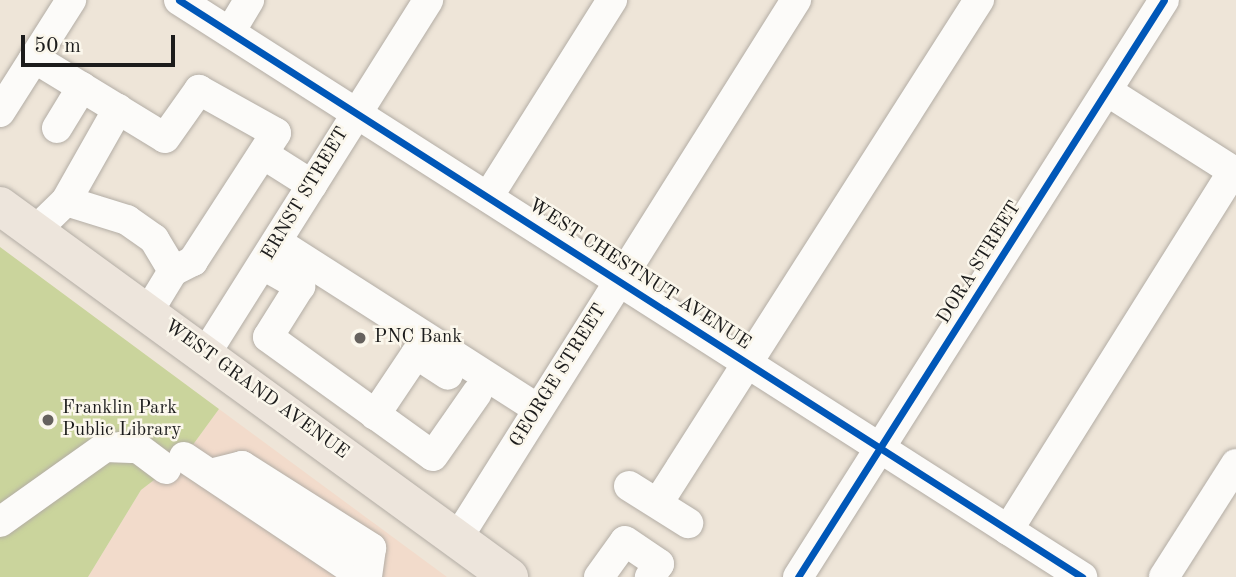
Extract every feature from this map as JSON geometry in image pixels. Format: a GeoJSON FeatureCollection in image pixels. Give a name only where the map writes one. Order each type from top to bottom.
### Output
{"type":"FeatureCollection","features":[{"type":"Feature","properties":{"kind":"main road","name":"WEST GRAND AVENUE"},"geometry":{"type":"LineString","coordinates":[[0,206],[206,353],[509,577]]}},
{"type":"Feature","properties":{"kind":"street"},"geometry":{"type":"LineString","coordinates":[[0,112],[71,0]]}},
{"type":"Feature","properties":{"kind":"street","name":"WEST CHESTNUT AVENUE"},"geometry":{"type":"LineString","coordinates":[[179,0],[1082,577]]}},
{"type":"Feature","properties":{"kind":"street"},"geometry":{"type":"LineString","coordinates":[[230,32],[250,0]]}},
{"type":"Feature","properties":{"kind":"street","name":"ERNST STREET"},"geometry":{"type":"LineString","coordinates":[[206,353],[428,0]]}},
{"type":"Feature","properties":{"kind":"street"},"geometry":{"type":"LineString","coordinates":[[488,197],[612,0]]}},
{"type":"Feature","properties":{"kind":"street","name":"GEORGE STREET"},"geometry":{"type":"LineString","coordinates":[[457,539],[796,0]]}},
{"type":"Feature","properties":{"kind":"street"},"geometry":{"type":"LineString","coordinates":[[658,503],[750,365],[979,0]]}},
{"type":"Feature","properties":{"kind":"street","name":"DORA STREET"},"geometry":{"type":"LineString","coordinates":[[798,577],[883,449],[1164,0]]}},
{"type":"Feature","properties":{"kind":"street"},"geometry":{"type":"LineString","coordinates":[[34,58],[165,138],[199,90],[207,90],[276,133],[193,261],[173,271],[148,312]]}},
{"type":"Feature","properties":{"kind":"street"},"geometry":{"type":"LineString","coordinates":[[57,128],[82,88]]}},
{"type":"Feature","properties":{"kind":"street"},"geometry":{"type":"LineString","coordinates":[[1008,530],[1234,172],[1107,91]]}},
{"type":"Feature","properties":{"kind":"street"},"geometry":{"type":"LineString","coordinates":[[35,231],[66,201],[118,109]]}},
{"type":"Feature","properties":{"kind":"street"},"geometry":{"type":"LineString","coordinates":[[262,153],[313,185]]}},
{"type":"Feature","properties":{"kind":"street"},"geometry":{"type":"LineString","coordinates":[[66,201],[127,220],[154,239],[173,271]]}},
{"type":"Feature","properties":{"kind":"street"},"geometry":{"type":"LineString","coordinates":[[270,253],[300,286],[268,337],[433,456],[477,393]]}},
{"type":"Feature","properties":{"kind":"street"},"geometry":{"type":"LineString","coordinates":[[270,253],[533,417]]}},
{"type":"Feature","properties":{"kind":"street"},"geometry":{"type":"LineString","coordinates":[[375,415],[416,354],[477,393],[533,417]]}},
{"type":"Feature","properties":{"kind":"street"},"geometry":{"type":"LineString","coordinates":[[0,522],[105,447],[138,448],[210,474],[242,466],[371,548],[365,577]]}},
{"type":"Feature","properties":{"kind":"street"},"geometry":{"type":"LineString","coordinates":[[1164,577],[1236,464]]}},
{"type":"Feature","properties":{"kind":"street"},"geometry":{"type":"LineString","coordinates":[[629,486],[688,523]]}},
{"type":"Feature","properties":{"kind":"street"},"geometry":{"type":"LineString","coordinates":[[599,577],[625,541],[662,573]]}},
{"type":"Feature","properties":{"kind":"shaded area"},"geometry":{"type":"Polygon","coordinates":[[[219,409],[447,577],[88,577],[141,490],[184,457],[219,409]]]}},
{"type":"Feature","properties":{"kind":"green space"},"geometry":{"type":"Polygon","coordinates":[[[0,247],[219,409],[184,457],[141,490],[88,577],[0,577],[0,247]]]}},
{"type":"Feature","properties":{"kind":"cycle path"},"geometry":{"type":"LineString","coordinates":[[179,0],[1082,577]]}},
{"type":"Feature","properties":{"kind":"cycle path"},"geometry":{"type":"LineString","coordinates":[[798,577],[1164,0]]}},
{"type":"Feature","properties":{"kind":"place","name":"PNC Bank"},"geometry":{"type":"Point","coordinates":[360,338]}},
{"type":"Feature","properties":{"kind":"place","name":"Franklin Park Public Library"},"geometry":{"type":"Point","coordinates":[48,420]}}]}
